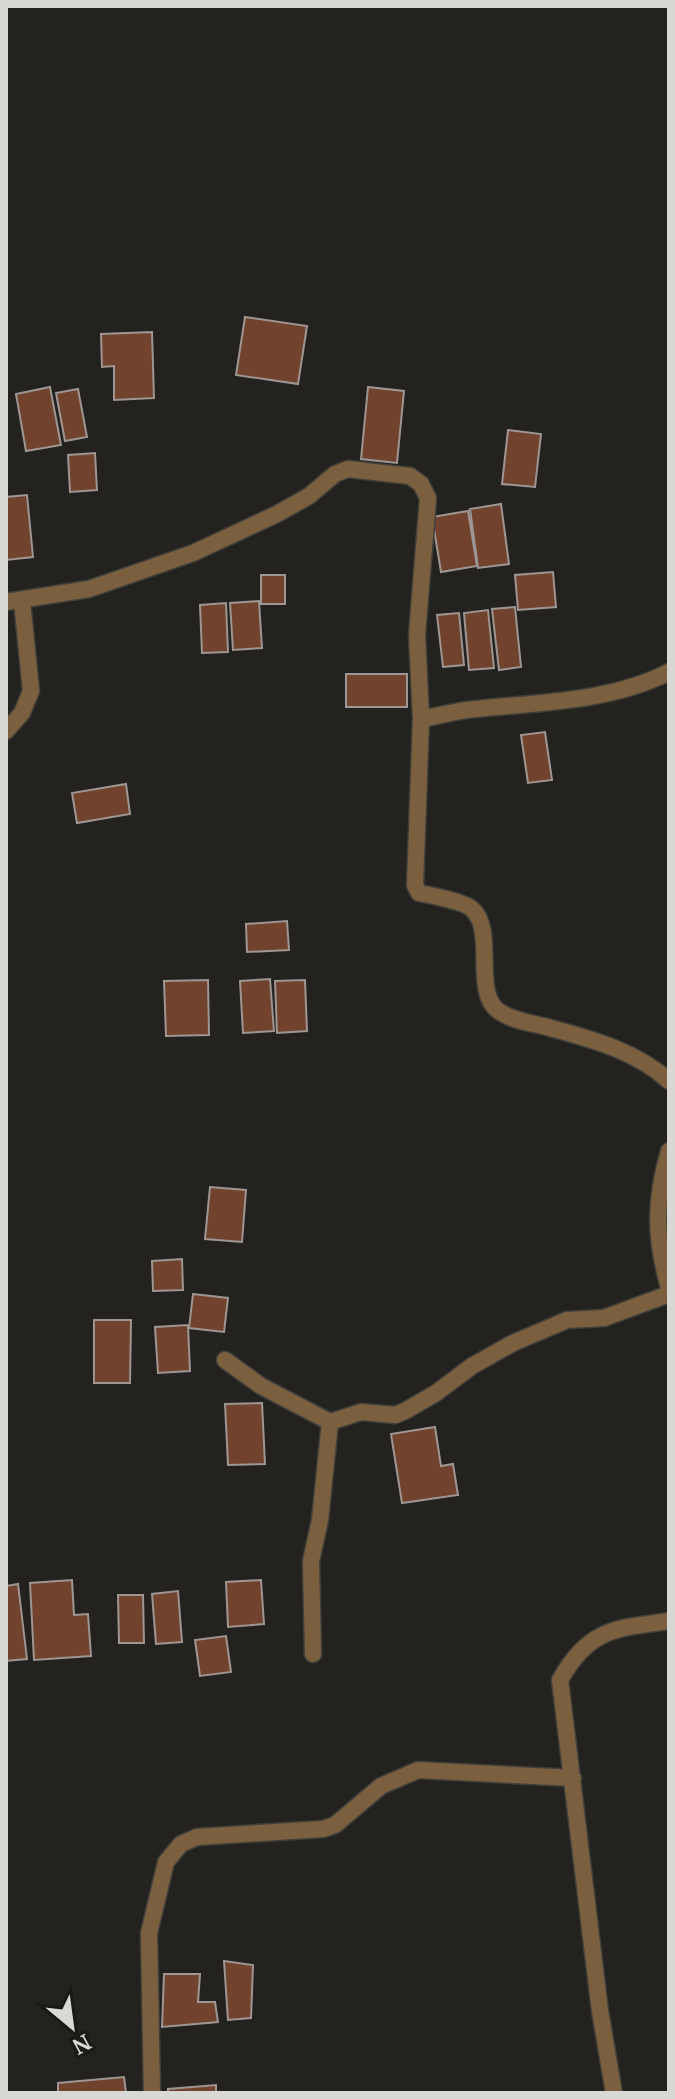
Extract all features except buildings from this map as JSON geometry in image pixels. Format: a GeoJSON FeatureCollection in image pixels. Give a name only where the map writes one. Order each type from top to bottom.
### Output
{"type":"FeatureCollection","features":[{"type":"Feature","properties":{"kind":"street"},"geometry":{"type":"LineString","coordinates":[[6,731],[22,713],[31,691],[14,601],[89,589],[193,553],[277,514],[309,496],[335,474],[348,469],[410,476],[421,484],[428,498],[417,635],[421,719],[415,885],[419,893],[471,907],[481,921],[488,993],[497,1011],[600,1042],[652,1065],[669,1081]]}},
{"type":"Feature","properties":{"kind":"street"},"geometry":{"type":"LineString","coordinates":[[421,719],[473,709],[532,704],[624,690],[669,672]]}},
{"type":"Feature","properties":{"kind":"street"},"geometry":{"type":"LineString","coordinates":[[225,1360],[261,1386],[330,1422],[361,1412],[395,1415],[436,1393],[472,1366],[513,1343],[567,1320],[604,1318],[669,1291],[659,1254],[656,1212],[669,1151]]}},
{"type":"Feature","properties":{"kind":"street"},"geometry":{"type":"LineString","coordinates":[[313,1654],[311,1561],[320,1520],[330,1422]]}},
{"type":"Feature","properties":{"kind":"street"},"geometry":{"type":"LineString","coordinates":[[614,2093],[600,2011],[560,1680],[584,1646],[606,1632],[669,1621]]}},
{"type":"Feature","properties":{"kind":"street"},"geometry":{"type":"LineString","coordinates":[[152,2093],[149,1933],[166,1862],[181,1844],[197,1837],[308,1830],[335,1825],[381,1786],[418,1770],[573,1778]]}}]}
